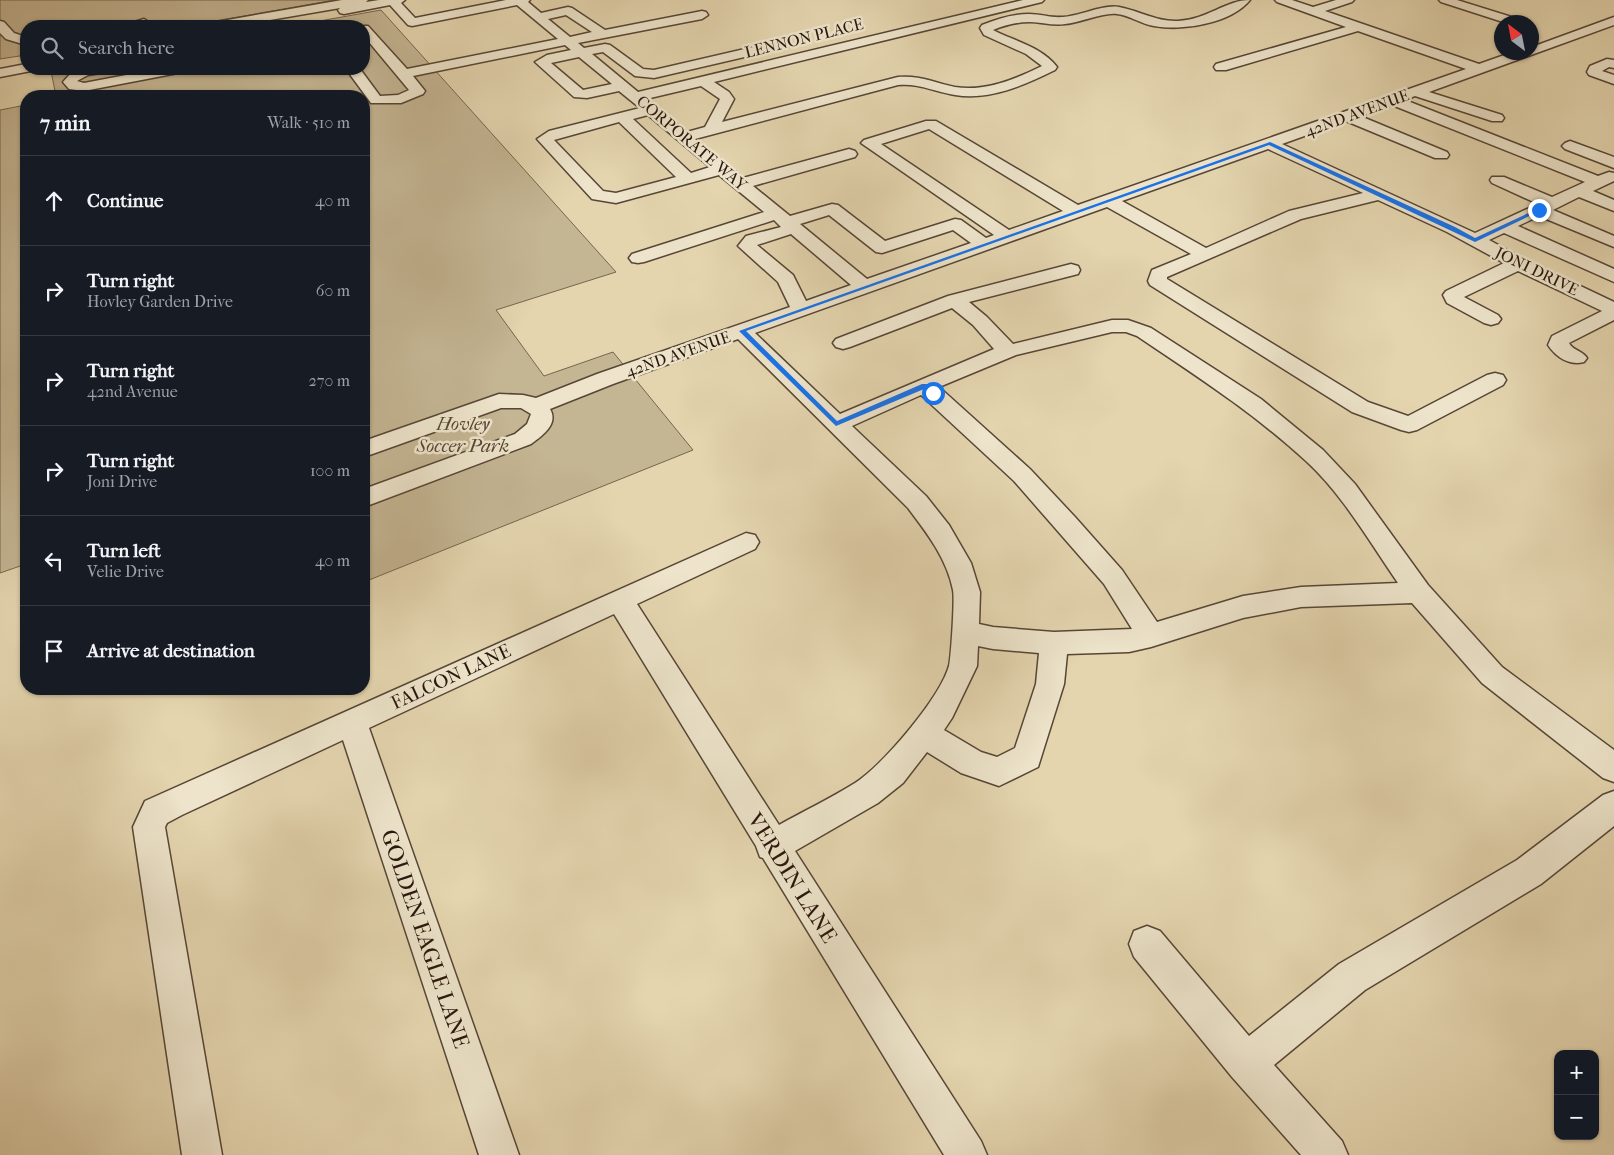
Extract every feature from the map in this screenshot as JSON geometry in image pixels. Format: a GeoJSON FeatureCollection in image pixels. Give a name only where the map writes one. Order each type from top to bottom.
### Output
{"type":"FeatureCollection","features":[{"type":"Feature","properties":{"kind":"street"},"geometry":{"type":"LineString","coordinates":[[250,20],[362,0]]}},
{"type":"Feature","properties":{"kind":"street","name":"LENNON PLACE"},"geometry":{"type":"LineString","coordinates":[[636,97],[1038,0]]}},
{"type":"Feature","properties":{"kind":"street"},"geometry":{"type":"LineString","coordinates":[[684,137],[898,81],[920,80],[952,90],[974,93],[1014,82],[1050,67],[1047,62],[988,32],[986,28],[1002,21],[1029,18],[1063,21],[1116,10],[1153,22],[1176,25],[1189,24],[1216,16],[1244,0]]}},
{"type":"Feature","properties":{"kind":"street"},"geometry":{"type":"LineString","coordinates":[[1281,0],[1313,6],[1329,6],[1348,0]]}},
{"type":"Feature","properties":{"kind":"street"},"geometry":{"type":"LineString","coordinates":[[1445,0],[1494,16]]}},
{"type":"Feature","properties":{"kind":"street"},"geometry":{"type":"LineString","coordinates":[[288,20],[396,1],[412,22],[527,6],[568,11],[603,34]]}},
{"type":"Feature","properties":{"kind":"street"},"geometry":{"type":"LineString","coordinates":[[514,16],[527,6]]}},
{"type":"Feature","properties":{"kind":"street","name":"CORPORATE WAY"},"geometry":{"type":"LineString","coordinates":[[527,6],[865,287]]}},
{"type":"Feature","properties":{"kind":"street"},"geometry":{"type":"LineString","coordinates":[[1313,6],[1358,27],[1479,69]]}},
{"type":"Feature","properties":{"kind":"street"},"geometry":{"type":"LineString","coordinates":[[261,20],[319,8]]}},
{"type":"Feature","properties":{"kind":"street"},"geometry":{"type":"LineString","coordinates":[[343,10],[354,20]]}},
{"type":"Feature","properties":{"kind":"street"},"geometry":{"type":"LineString","coordinates":[[920,13],[942,23]]}},
{"type":"Feature","properties":{"kind":"street"},"geometry":{"type":"LineString","coordinates":[[982,13],[1002,21]]}},
{"type":"Feature","properties":{"kind":"street"},"geometry":{"type":"LineString","coordinates":[[404,74],[702,15]]}},
{"type":"Feature","properties":{"kind":"street"},"geometry":{"type":"LineString","coordinates":[[1539,49],[1614,21]]}},
{"type":"Feature","properties":{"kind":"street"},"geometry":{"type":"LineString","coordinates":[[0,25],[10,36],[20,39]]}},
{"type":"Feature","properties":{"kind":"street"},"geometry":{"type":"LineString","coordinates":[[1221,67],[1358,27]]}},
{"type":"Feature","properties":{"kind":"street"},"geometry":{"type":"LineString","coordinates":[[1582,33],[1604,40]]}},
{"type":"Feature","properties":{"kind":"street"},"geometry":{"type":"LineString","coordinates":[[1546,34],[1563,40]]}},
{"type":"Feature","properties":{"kind":"street"},"geometry":{"type":"LineString","coordinates":[[370,37],[418,91],[401,100],[387,101],[376,100],[370,92]]}},
{"type":"Feature","properties":{"kind":"street"},"geometry":{"type":"LineString","coordinates":[[623,86],[587,94],[578,94],[542,62],[581,51],[605,48],[634,70],[647,74],[798,40]]}},
{"type":"Feature","properties":{"kind":"street"},"geometry":{"type":"LineString","coordinates":[[783,44],[781,47],[798,58]]}},
{"type":"Feature","properties":{"kind":"street","name":"42ND AVENUE"},"geometry":{"type":"LineString","coordinates":[[537,406],[985,244],[1504,60]]}},
{"type":"Feature","properties":{"kind":"street"},"geometry":{"type":"LineString","coordinates":[[0,65],[20,61]]}},
{"type":"Feature","properties":{"kind":"street"},"geometry":{"type":"LineString","coordinates":[[706,61],[726,75]]}},
{"type":"Feature","properties":{"kind":"street"},"geometry":{"type":"LineString","coordinates":[[1614,64],[1607,63],[1595,69],[1594,72],[1614,80]]}},
{"type":"Feature","properties":{"kind":"street"},"geometry":{"type":"LineString","coordinates":[[0,72],[20,69]]}},
{"type":"Feature","properties":{"kind":"street"},"geometry":{"type":"LineString","coordinates":[[77,75],[72,78],[70,82],[74,86],[84,87],[147,75]]}},
{"type":"Feature","properties":{"kind":"street"},"geometry":{"type":"LineString","coordinates":[[357,75],[369,90]]}},
{"type":"Feature","properties":{"kind":"street"},"geometry":{"type":"LineString","coordinates":[[703,81],[727,99],[726,106],[715,120],[712,129]]}},
{"type":"Feature","properties":{"kind":"street"},"geometry":{"type":"LineString","coordinates":[[1416,92],[1497,118]]}},
{"type":"Feature","properties":{"kind":"street"},"geometry":{"type":"LineString","coordinates":[[1393,100],[1608,179]]}},
{"type":"Feature","properties":{"kind":"street"},"geometry":{"type":"LineString","coordinates":[[652,110],[554,134],[545,139],[598,195],[616,198],[722,168]]}},
{"type":"Feature","properties":{"kind":"street"},"geometry":{"type":"LineString","coordinates":[[1347,116],[1441,156]]}},
{"type":"Feature","properties":{"kind":"street"},"geometry":{"type":"LineString","coordinates":[[622,117],[687,178]]}},
{"type":"Feature","properties":{"kind":"street"},"geometry":{"type":"LineString","coordinates":[[1008,236],[869,143],[932,124],[1077,212]]}},
{"type":"Feature","properties":{"kind":"street","name":"JONI DRIVE"},"geometry":{"type":"LineString","coordinates":[[1270,144],[1380,194],[1614,310]]}},
{"type":"Feature","properties":{"kind":"street"},"geometry":{"type":"LineString","coordinates":[[1570,146],[1614,162]]}},
{"type":"Feature","properties":{"kind":"street"},"geometry":{"type":"LineString","coordinates":[[741,184],[849,154]]}},
{"type":"Feature","properties":{"kind":"street"},"geometry":{"type":"LineString","coordinates":[[1475,240],[1608,179]]}},
{"type":"Feature","properties":{"kind":"street"},"geometry":{"type":"LineString","coordinates":[[1498,180],[1614,242]]}},
{"type":"Feature","properties":{"kind":"street"},"geometry":{"type":"LineString","coordinates":[[1579,191],[1614,206]]}},
{"type":"Feature","properties":{"kind":"street"},"geometry":{"type":"LineString","coordinates":[[1380,194],[1295,215],[1159,274],[1157,281],[1360,407],[1409,425],[1495,380]]}},
{"type":"Feature","properties":{"kind":"street"},"geometry":{"type":"LineString","coordinates":[[1109,201],[1205,255]]}},
{"type":"Feature","properties":{"kind":"street"},"geometry":{"type":"LineString","coordinates":[[638,258],[832,209],[882,248],[955,224],[985,244]]}},
{"type":"Feature","properties":{"kind":"street"},"geometry":{"type":"LineString","coordinates":[[786,222],[752,240],[747,246],[786,279],[801,310]]}},
{"type":"Feature","properties":{"kind":"street"},"geometry":{"type":"LineString","coordinates":[[1505,227],[1614,276]]}},
{"type":"Feature","properties":{"kind":"street"},"geometry":{"type":"LineString","coordinates":[[1490,319],[1454,299],[1453,295],[1518,264]]}},
{"type":"Feature","properties":{"kind":"street"},"geometry":{"type":"LineString","coordinates":[[843,343],[955,300],[1071,270]]}},
{"type":"Feature","properties":{"kind":"street"},"geometry":{"type":"LineString","coordinates":[[955,300],[980,321],[999,343],[1009,351]]}},
{"type":"Feature","properties":{"kind":"street"},"geometry":{"type":"LineString","coordinates":[[1577,358],[1558,346],[1559,340],[1614,310]]}},
{"type":"Feature","properties":{"kind":"street"},"geometry":{"type":"LineString","coordinates":[[836,424],[1009,351],[1112,326],[1128,326],[1144,332],[1253,404],[1315,456],[1346,490],[1419,592],[1492,674],[1614,768]]}},
{"type":"Feature","properties":{"kind":"street"},"geometry":{"type":"LineString","coordinates":[[742,331],[917,502],[940,532],[958,563],[967,592],[963,666],[942,709],[892,773],[867,792],[772,846]]}},
{"type":"Feature","properties":{"kind":"street"},"geometry":{"type":"LineString","coordinates":[[924,386],[1016,469],[1066,523],[1113,577],[1151,636]]}},
{"type":"Feature","properties":{"kind":"street"},"geometry":{"type":"LineString","coordinates":[[370,447],[499,401],[515,399],[537,406],[542,413],[542,422],[535,431],[523,439],[370,496]]}},
{"type":"Feature","properties":{"kind":"street","name":"FALCON LANE"},"geometry":{"type":"LineString","coordinates":[[202,1155],[150,827],[156,812],[746,542]]}},
{"type":"Feature","properties":{"kind":"street"},"geometry":{"type":"LineString","coordinates":[[966,632],[993,638],[1054,643],[1129,641],[1252,605],[1301,597],[1419,592]]}},
{"type":"Feature","properties":{"kind":"street","name":"VERDIN LANE"},"geometry":{"type":"LineString","coordinates":[[618,601],[629,615],[967,1155]]}},
{"type":"Feature","properties":{"kind":"street"},"geometry":{"type":"LineString","coordinates":[[923,733],[972,763],[999,772],[1027,757],[1050,684],[1054,643]]}},
{"type":"Feature","properties":{"kind":"street","name":"GOLDEN EAGLE LANE"},"geometry":{"type":"LineString","coordinates":[[352,722],[499,1155]]}},
{"type":"Feature","properties":{"kind":"street"},"geometry":{"type":"LineString","coordinates":[[1246,1062],[1352,977],[1529,872],[1614,806]]}},
{"type":"Feature","properties":{"kind":"street"},"geometry":{"type":"LineString","coordinates":[[1147,944],[1246,1062],[1328,1155]]}},
{"type":"Feature","properties":{"kind":"green space"},"geometry":{"type":"Polygon","coordinates":[[[0,0],[335,0],[221,20],[20,20],[20,56],[0,59],[0,0]]]}},
{"type":"Feature","properties":{"kind":"green space","name":"Hovley Soccer Park"},"geometry":{"type":"Polygon","coordinates":[[[381,10],[616,272],[496,310],[544,376],[613,352],[693,450],[370,580],[370,90],[55,90],[52,75],[370,75],[370,20],[325,20],[381,10]]]}},
{"type":"Feature","properties":{"kind":"green space"},"geometry":{"type":"Polygon","coordinates":[[[20,106],[20,566],[0,573],[0,110],[20,106]]]}},
{"type":"Feature","properties":{"kind":"route"},"geometry":{"type":"LineString","coordinates":[[933,393],[924,386],[836,424],[742,331],[1270,144],[1453,228],[1475,240],[1539,210]]}}]}
